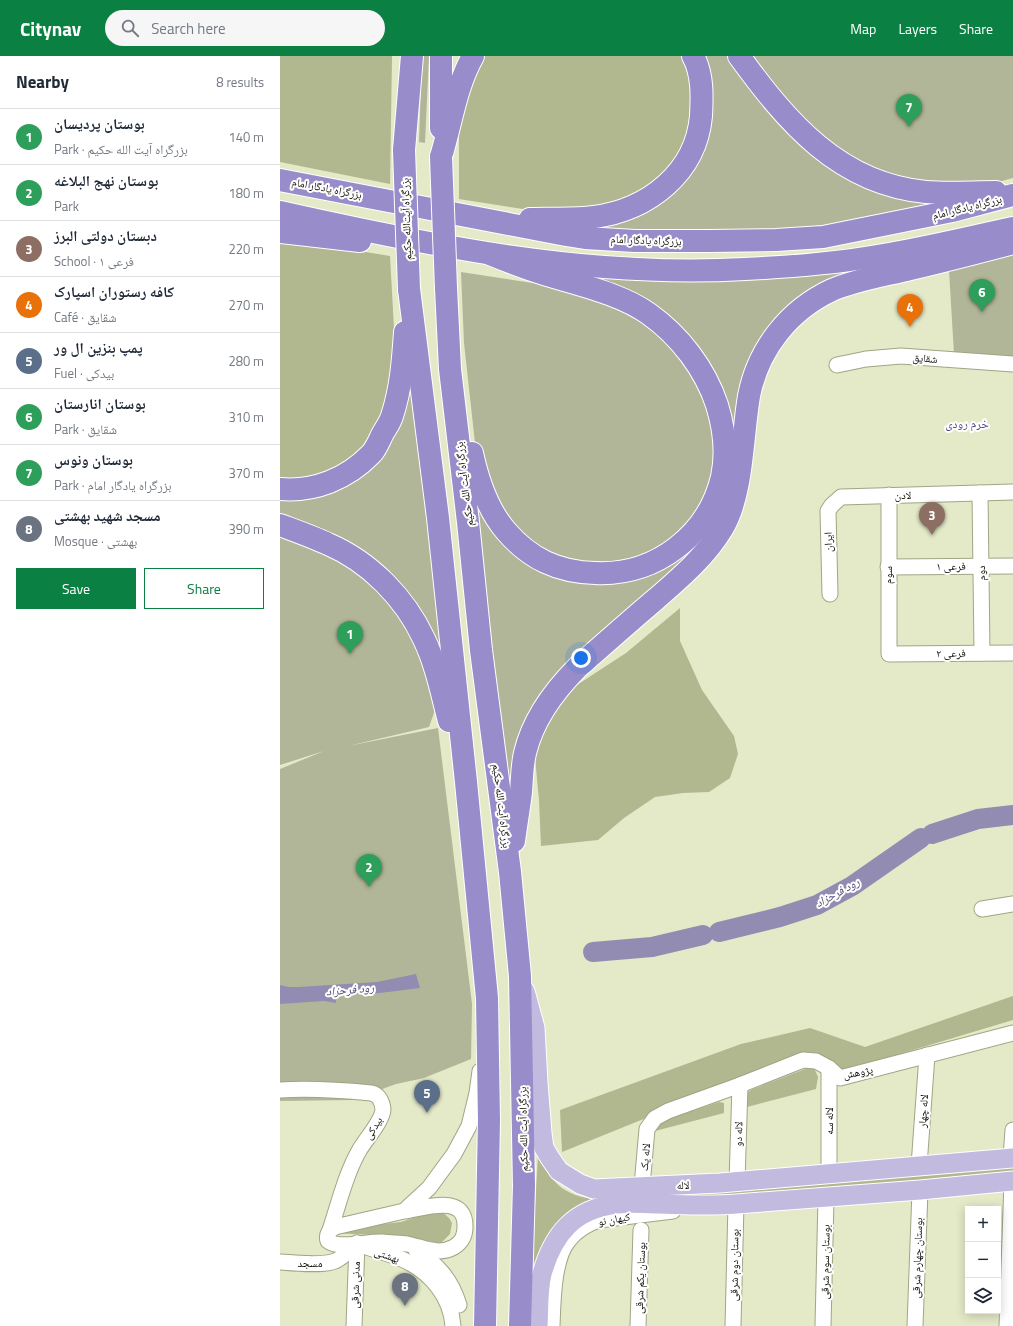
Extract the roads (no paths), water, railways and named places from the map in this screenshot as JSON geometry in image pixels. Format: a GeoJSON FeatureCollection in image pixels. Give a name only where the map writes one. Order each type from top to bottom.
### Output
{"type":"FeatureCollection","features":[{"type":"Feature","properties":{"kind":"highway"},"geometry":{"type":"LineString","coordinates":[[398,56],[404,150]]}},
{"type":"Feature","properties":{"kind":"highway"},"geometry":{"type":"LineString","coordinates":[[404,150],[412,56]]}},
{"type":"Feature","properties":{"kind":"highway"},"geometry":{"type":"LineString","coordinates":[[441,56],[441,157]]}},
{"type":"Feature","properties":{"kind":"highway"},"geometry":{"type":"LineString","coordinates":[[441,157],[460,88],[473,56]]}},
{"type":"Feature","properties":{"kind":"highway"},"geometry":{"type":"LineString","coordinates":[[492,221],[594,217],[625,209],[658,193],[674,177],[687,159],[696,140],[700,123],[702,101],[700,80],[693,56]]}},
{"type":"Feature","properties":{"kind":"highway"},"geometry":{"type":"LineString","coordinates":[[739,56],[758,83],[782,111],[816,146],[835,160],[856,171],[896,187],[926,192],[1013,194]]}},
{"type":"Feature","properties":{"kind":"highway","name":"بزرگراه آیت‌الله حکیم"},"geometry":{"type":"LineString","coordinates":[[404,150],[409,289]]}},
{"type":"Feature","properties":{"kind":"highway","name":"بزرگراه آیت الله حکیم"},"geometry":{"type":"LineString","coordinates":[[441,157],[450,369],[481,650],[510,872],[520,976],[524,1186],[520,1326]]}},
{"type":"Feature","properties":{"kind":"highway","name":"بزرگراه یادگار امام"},"geometry":{"type":"LineString","coordinates":[[285,179],[566,235],[635,241],[803,239],[862,230],[937,215],[1013,194]]}},
{"type":"Feature","properties":{"kind":"highway"},"geometry":{"type":"LineString","coordinates":[[280,212],[490,254],[549,262],[628,269],[743,270],[796,266],[872,257],[1013,228]]}},
{"type":"Feature","properties":{"kind":"highway"},"geometry":{"type":"LineString","coordinates":[[280,232],[357,242],[392,235]]}},
{"type":"Feature","properties":{"kind":"highway"},"geometry":{"type":"LineString","coordinates":[[510,872],[522,772],[526,752],[537,721],[549,700],[562,683],[578,667],[689,570],[706,551],[722,528],[733,504],[736,490],[746,413],[755,373],[760,360],[780,330],[802,308],[834,290],[1013,243]]}},
{"type":"Feature","properties":{"kind":"highway"},"geometry":{"type":"LineString","coordinates":[[450,369],[467,426],[476,473],[483,494],[492,512],[506,531],[523,548],[537,557],[559,568],[586,573],[604,574],[624,572],[643,567],[672,552],[690,536],[705,517],[716,496],[722,476],[724,432],[714,395],[691,356],[662,324],[648,313],[631,303],[490,254]]}},
{"type":"Feature","properties":{"kind":"highway"},"geometry":{"type":"LineString","coordinates":[[280,489],[306,488],[322,485],[356,468],[372,452],[392,418],[401,382],[409,289]]}},
{"type":"Feature","properties":{"kind":"highway"},"geometry":{"type":"LineString","coordinates":[[409,289],[438,518],[487,998],[489,1120],[485,1326]]}},
{"type":"Feature","properties":{"kind":"highway"},"geometry":{"type":"LineString","coordinates":[[280,525],[329,544],[366,567],[384,582],[414,620],[427,646],[433,663],[466,782]]}},
{"type":"Feature","properties":{"kind":"main road","name":"لاله"},"geometry":{"type":"LineString","coordinates":[[520,976],[535,1028],[544,1148],[559,1171],[580,1184],[594,1189],[737,1182],[1012,1158]]}},
{"type":"Feature","properties":{"kind":"main road","name":"لاله"},"geometry":{"type":"LineString","coordinates":[[538,1326],[542,1275],[552,1244],[566,1227],[582,1214],[598,1207],[618,1204],[706,1206],[826,1198],[1012,1181]]}},
{"type":"Feature","properties":{"kind":"street","name":"شقایق"},"geometry":{"type":"LineString","coordinates":[[838,365],[866,359],[901,356],[1013,364]]}},
{"type":"Feature","properties":{"kind":"street","name":"لادن"},"geometry":{"type":"LineString","coordinates":[[842,497],[1013,492]]}},
{"type":"Feature","properties":{"kind":"street","name":"دوم"},"geometry":{"type":"LineString","coordinates":[[980,493],[982,653]]}},
{"type":"Feature","properties":{"kind":"street","name":"سوم"},"geometry":{"type":"LineString","coordinates":[[889,496],[889,654]]}},
{"type":"Feature","properties":{"kind":"street","name":"ایران"},"geometry":{"type":"LineString","coordinates":[[830,594],[828,511],[832,505],[842,497]]}},
{"type":"Feature","properties":{"kind":"street","name":"فرعی ۱"},"geometry":{"type":"LineString","coordinates":[[888,567],[1013,566]]}},
{"type":"Feature","properties":{"kind":"street","name":"فرعی ۲"},"geometry":{"type":"LineString","coordinates":[[889,654],[1013,653]]}},
{"type":"Feature","properties":{"kind":"street"},"geometry":{"type":"LineString","coordinates":[[982,909],[1013,904]]}},
{"type":"Feature","properties":{"kind":"street"},"geometry":{"type":"LineString","coordinates":[[404,1211],[429,1188],[454,1154],[469,1126],[477,1093],[482,1060],[487,998]]}},
{"type":"Feature","properties":{"kind":"street","name":"پژوهش"},"geometry":{"type":"LineString","coordinates":[[647,1128],[655,1118],[668,1111],[803,1060],[816,1061],[829,1068],[840,1078],[1013,1033]]}},
{"type":"Feature","properties":{"kind":"street","name":"لاله چهار"},"geometry":{"type":"LineString","coordinates":[[919,1166],[927,1055]]}},
{"type":"Feature","properties":{"kind":"street","name":"لاله سه"},"geometry":{"type":"LineString","coordinates":[[829,1068],[829,1174]]}},
{"type":"Feature","properties":{"kind":"street","name":"لاله دو"},"geometry":{"type":"LineString","coordinates":[[737,1182],[740,1085]]}},
{"type":"Feature","properties":{"kind":"street","name":"بیدکی"},"geometry":{"type":"LineString","coordinates":[[280,1090],[327,1089],[374,1094],[379,1098],[382,1105],[382,1114],[371,1134],[360,1148],[351,1168],[330,1230]]}},
{"type":"Feature","properties":{"kind":"street","name":"لاله یک"},"geometry":{"type":"LineString","coordinates":[[642,1186],[647,1128]]}},
{"type":"Feature","properties":{"kind":"street"},"geometry":{"type":"LineString","coordinates":[[1012,1158],[1013,1130]]}},
{"type":"Feature","properties":{"kind":"street"},"geometry":{"type":"LineString","coordinates":[[1007,1326],[1012,1181]]}},
{"type":"Feature","properties":{"kind":"street","name":"بوستان چهارم شرقی"},"geometry":{"type":"LineString","coordinates":[[915,1326],[920,1190]]}},
{"type":"Feature","properties":{"kind":"street","name":"بوستان سوم شرقی"},"geometry":{"type":"LineString","coordinates":[[823,1326],[826,1198]]}},
{"type":"Feature","properties":{"kind":"street","name":"بوستان دوم شرقی"},"geometry":{"type":"LineString","coordinates":[[733,1326],[736,1204]]}},
{"type":"Feature","properties":{"kind":"street"},"geometry":{"type":"LineString","coordinates":[[442,1205],[456,1207],[464,1214],[464,1236],[461,1242],[448,1250],[433,1251],[406,1244],[377,1242],[343,1245],[328,1241],[327,1236],[330,1230],[341,1225],[404,1211],[442,1205]]}},
{"type":"Feature","properties":{"kind":"street","name":"کیهان نو"},"geometry":{"type":"LineString","coordinates":[[552,1326],[557,1265],[567,1241],[587,1224],[610,1217],[659,1213],[706,1206]]}},
{"type":"Feature","properties":{"kind":"street","name":"بوستان یکم شرقی"},"geometry":{"type":"LineString","coordinates":[[638,1326],[641,1230]]}},
{"type":"Feature","properties":{"kind":"street","name":"مسجد"},"geometry":{"type":"LineString","coordinates":[[280,1262],[334,1262],[357,1243]]}},
{"type":"Feature","properties":{"kind":"street","name":"مدنی شرقی"},"geometry":{"type":"LineString","coordinates":[[354,1326],[357,1243]]}},
{"type":"Feature","properties":{"kind":"street","name":"بهشتی"},"geometry":{"type":"LineString","coordinates":[[357,1243],[406,1261],[426,1274],[436,1284],[449,1304],[453,1326]]}},
{"type":"Feature","properties":{"kind":"street"},"geometry":{"type":"LineString","coordinates":[[406,1244],[432,1261],[448,1280],[457,1298],[463,1317],[463,1326]]}},
{"type":"Feature","properties":{"kind":"water"},"geometry":{"type":"Polygon","coordinates":[[[416,974],[420,988],[380,993],[336,995],[336,1003],[324,1001],[280,1004],[280,985],[299,987],[377,982],[416,974]]]}},
{"type":"Feature","properties":{"kind":"waterway","name":"رود فرحزاد"},"geometry":{"type":"LineString","coordinates":[[932,834],[978,819],[1013,815]]}},
{"type":"Feature","properties":{"kind":"waterway","name":"رود فرحزاد"},"geometry":{"type":"LineString","coordinates":[[719,932],[780,917],[817,905],[852,886],[921,838]]}},
{"type":"Feature","properties":{"kind":"waterway","name":"رود فرحزاد"},"geometry":{"type":"LineString","coordinates":[[593,952],[652,947],[703,935]]}},
{"type":"Feature","properties":{"kind":"place","name":"بوستان ونوس"},"geometry":{"type":"Point","coordinates":[909,127]}},
{"type":"Feature","properties":{"kind":"place","name":"بوستان انارستان"},"geometry":{"type":"Point","coordinates":[982,312]}},
{"type":"Feature","properties":{"kind":"place","name":"کافه رستوران اسپارک"},"geometry":{"type":"Point","coordinates":[910,327]}},
{"type":"Feature","properties":{"kind":"place","name":"دبستان دولتی البرز"},"geometry":{"type":"Point","coordinates":[932,535]}},
{"type":"Feature","properties":{"kind":"place","name":"بوستان پردیسان"},"geometry":{"type":"Point","coordinates":[350,654]}},
{"type":"Feature","properties":{"kind":"place","name":"بوستان نهج البلاغه"},"geometry":{"type":"Point","coordinates":[369,887]}},
{"type":"Feature","properties":{"kind":"place","name":"پمپ بنزین ال ور"},"geometry":{"type":"Point","coordinates":[427,1113]}},
{"type":"Feature","properties":{"kind":"place","name":"مسجد شهید بهشتی"},"geometry":{"type":"Point","coordinates":[405,1306]}},
{"type":"Feature","properties":{"kind":"district","name":"خرم رودی"},"geometry":{"type":"Point","coordinates":[967,423]}}]}
